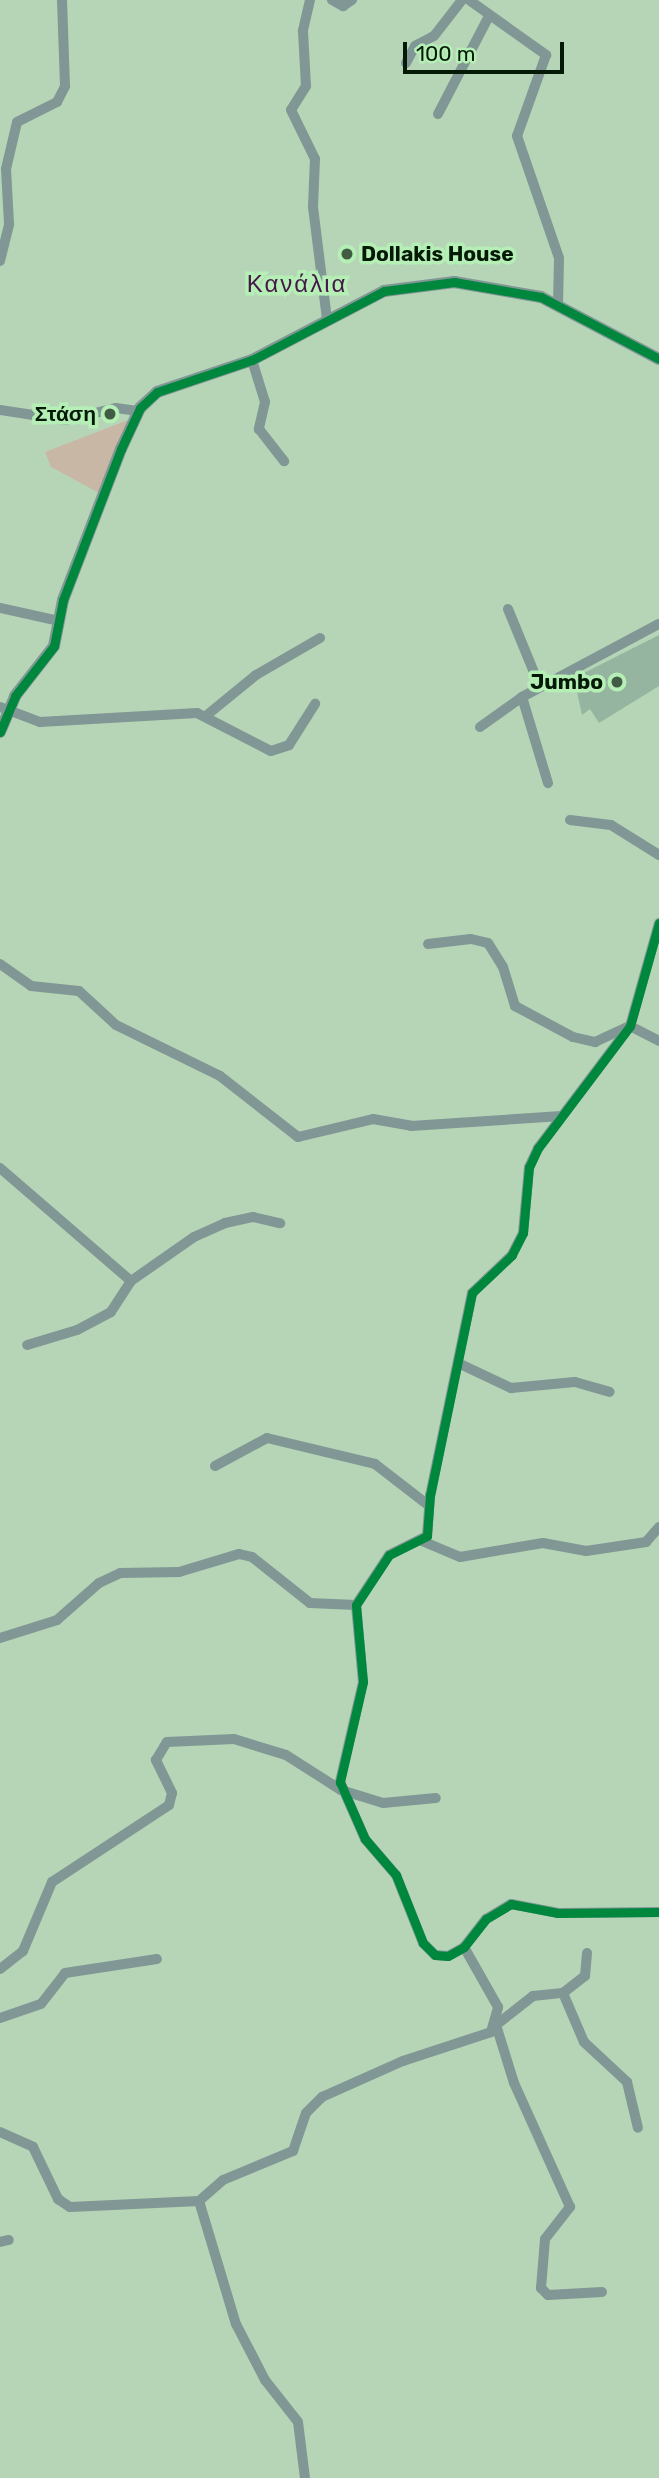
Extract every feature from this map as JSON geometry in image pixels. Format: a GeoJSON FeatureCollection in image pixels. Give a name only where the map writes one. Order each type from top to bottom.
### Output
{"type":"FeatureCollection","features":[{"type":"Feature","properties":{"kind":"street"},"geometry":{"type":"LineString","coordinates":[[0,261],[9,224],[3,189],[17,122],[57,102],[65,86],[62,0]]}},
{"type":"Feature","properties":{"kind":"street"},"geometry":{"type":"LineString","coordinates":[[310,0],[303,32],[306,86],[292,110],[315,159],[313,207],[327,319]]}},
{"type":"Feature","properties":{"kind":"street"},"geometry":{"type":"LineString","coordinates":[[332,0],[343,6],[352,0]]}},
{"type":"Feature","properties":{"kind":"street"},"geometry":{"type":"LineString","coordinates":[[406,63],[415,46],[433,36],[462,0]]}},
{"type":"Feature","properties":{"kind":"street"},"geometry":{"type":"LineString","coordinates":[[469,0],[546,55],[517,136],[557,251],[558,304]]}},
{"type":"Feature","properties":{"kind":"street"},"geometry":{"type":"LineString","coordinates":[[438,114],[489,16]]}},
{"type":"Feature","properties":{"kind":"street"},"geometry":{"type":"LineString","coordinates":[[0,732],[4,709],[51,651],[59,621],[137,411],[157,392],[252,360],[384,291],[454,282],[511,288],[558,304],[659,359]]}},
{"type":"Feature","properties":{"kind":"street"},"geometry":{"type":"LineString","coordinates":[[252,360],[265,402],[258,426],[284,461]]}},
{"type":"Feature","properties":{"kind":"street"},"geometry":{"type":"LineString","coordinates":[[0,410],[66,420],[117,408],[137,411]]}},
{"type":"Feature","properties":{"kind":"street"},"geometry":{"type":"LineString","coordinates":[[0,608],[59,621]]}},
{"type":"Feature","properties":{"kind":"street"},"geometry":{"type":"LineString","coordinates":[[508,608],[540,687]]}},
{"type":"Feature","properties":{"kind":"street"},"geometry":{"type":"LineString","coordinates":[[480,727],[522,696],[659,624]]}},
{"type":"Feature","properties":{"kind":"street"},"geometry":{"type":"LineString","coordinates":[[207,715],[256,675],[320,638]]}},
{"type":"Feature","properties":{"kind":"street"},"geometry":{"type":"LineString","coordinates":[[522,696],[548,783]]}},
{"type":"Feature","properties":{"kind":"street"},"geometry":{"type":"LineString","coordinates":[[4,709],[28,720],[61,722],[207,715],[259,748],[277,751],[289,745],[315,704]]}},
{"type":"Feature","properties":{"kind":"street"},"geometry":{"type":"LineString","coordinates":[[570,820],[611,825],[659,855]]}},
{"type":"Feature","properties":{"kind":"street"},"geometry":{"type":"LineString","coordinates":[[659,923],[630,1026],[562,1116],[529,1167],[523,1233],[512,1255],[472,1293],[428,1505],[428,1532],[422,1541],[389,1555],[356,1605],[363,1682],[341,1790],[365,1839],[396,1875],[425,1948],[448,1956],[464,1947],[486,1919],[511,1904],[558,1913],[659,1912]]}},
{"type":"Feature","properties":{"kind":"street"},"geometry":{"type":"LineString","coordinates":[[428,944],[471,939],[488,943],[503,967],[515,1006],[581,1041],[603,1040],[630,1026]]}},
{"type":"Feature","properties":{"kind":"street"},"geometry":{"type":"LineString","coordinates":[[0,964],[31,986],[79,992],[116,1025],[220,1076],[298,1138],[373,1119],[411,1126],[562,1116]]}},
{"type":"Feature","properties":{"kind":"street"},"geometry":{"type":"LineString","coordinates":[[630,1026],[659,1041]]}},
{"type":"Feature","properties":{"kind":"street"},"geometry":{"type":"LineString","coordinates":[[0,1168],[131,1281]]}},
{"type":"Feature","properties":{"kind":"street"},"geometry":{"type":"LineString","coordinates":[[27,1345],[111,1312],[131,1281],[194,1237],[225,1223],[253,1217],[280,1223]]}},
{"type":"Feature","properties":{"kind":"street"},"geometry":{"type":"LineString","coordinates":[[458,1363],[511,1388],[575,1382],[610,1392]]}},
{"type":"Feature","properties":{"kind":"street"},"geometry":{"type":"LineString","coordinates":[[215,1466],[267,1438],[375,1464],[428,1505]]}},
{"type":"Feature","properties":{"kind":"street"},"geometry":{"type":"LineString","coordinates":[[422,1541],[460,1556],[542,1543],[586,1551],[646,1542],[659,1527]]}},
{"type":"Feature","properties":{"kind":"street"},"geometry":{"type":"LineString","coordinates":[[0,1638],[57,1620],[99,1583],[120,1573],[179,1572],[232,1554],[252,1557],[310,1603],[356,1605]]}},
{"type":"Feature","properties":{"kind":"street"},"geometry":{"type":"LineString","coordinates":[[0,1969],[23,1951],[52,1882],[169,1805],[172,1793],[156,1760],[167,1742],[208,1738],[264,1747],[341,1790],[394,1804],[436,1798]]}},
{"type":"Feature","properties":{"kind":"street"},"geometry":{"type":"LineString","coordinates":[[464,1947],[496,2002],[496,2025],[514,2083],[570,2207],[545,2239],[541,2288],[548,2295],[602,2292]]}},
{"type":"Feature","properties":{"kind":"street"},"geometry":{"type":"LineString","coordinates":[[0,2132],[33,2147],[58,2199],[70,2207],[199,2201],[223,2180],[293,2151],[306,2113],[322,2097],[403,2061],[485,2036],[533,1996],[563,1993],[585,1976],[587,1953]]}},
{"type":"Feature","properties":{"kind":"street"},"geometry":{"type":"LineString","coordinates":[[0,2018],[41,2004],[62,1975],[157,1959]]}},
{"type":"Feature","properties":{"kind":"street"},"geometry":{"type":"LineString","coordinates":[[563,1993],[584,2042],[627,2082],[638,2128]]}},
{"type":"Feature","properties":{"kind":"street"},"geometry":{"type":"LineString","coordinates":[[199,2201],[236,2324],[265,2380],[298,2422],[305,2478]]}},
{"type":"Feature","properties":{"kind":"shaded area"},"geometry":{"type":"Polygon","coordinates":[[[128,420],[101,494],[51,467],[45,452],[128,420]]]}},
{"type":"Feature","properties":{"kind":"building","name":"Jumbo"},"geometry":{"type":"Polygon","coordinates":[[[659,635],[659,686],[599,723],[590,709],[582,715],[574,678],[659,635]]]}},
{"type":"Feature","properties":{"kind":"cycle path"},"geometry":{"type":"LineString","coordinates":[[0,732],[15,696],[54,646],[63,600],[121,449],[140,408],[157,392],[252,360],[384,291],[454,282],[541,297],[659,359]]}},
{"type":"Feature","properties":{"kind":"cycle path"},"geometry":{"type":"LineString","coordinates":[[659,923],[630,1026],[538,1148],[529,1167],[523,1233],[512,1255],[472,1293],[430,1495],[427,1536],[389,1555],[356,1605],[363,1682],[340,1782],[365,1839],[396,1875],[423,1943],[435,1955],[448,1956],[464,1947],[486,1919],[511,1904],[558,1913],[659,1912]]}},
{"type":"Feature","properties":{"kind":"place","name":"Dollakis House"},"geometry":{"type":"Point","coordinates":[347,254]}},
{"type":"Feature","properties":{"kind":"place","name":"Στάση"},"geometry":{"type":"Point","coordinates":[110,414]}},
{"type":"Feature","properties":{"kind":"place","name":"Jumbo"},"geometry":{"type":"Point","coordinates":[617,682]}},
{"type":"Feature","properties":{"kind":"district","name":"Κανάλια"},"geometry":{"type":"Point","coordinates":[297,285]}}]}
